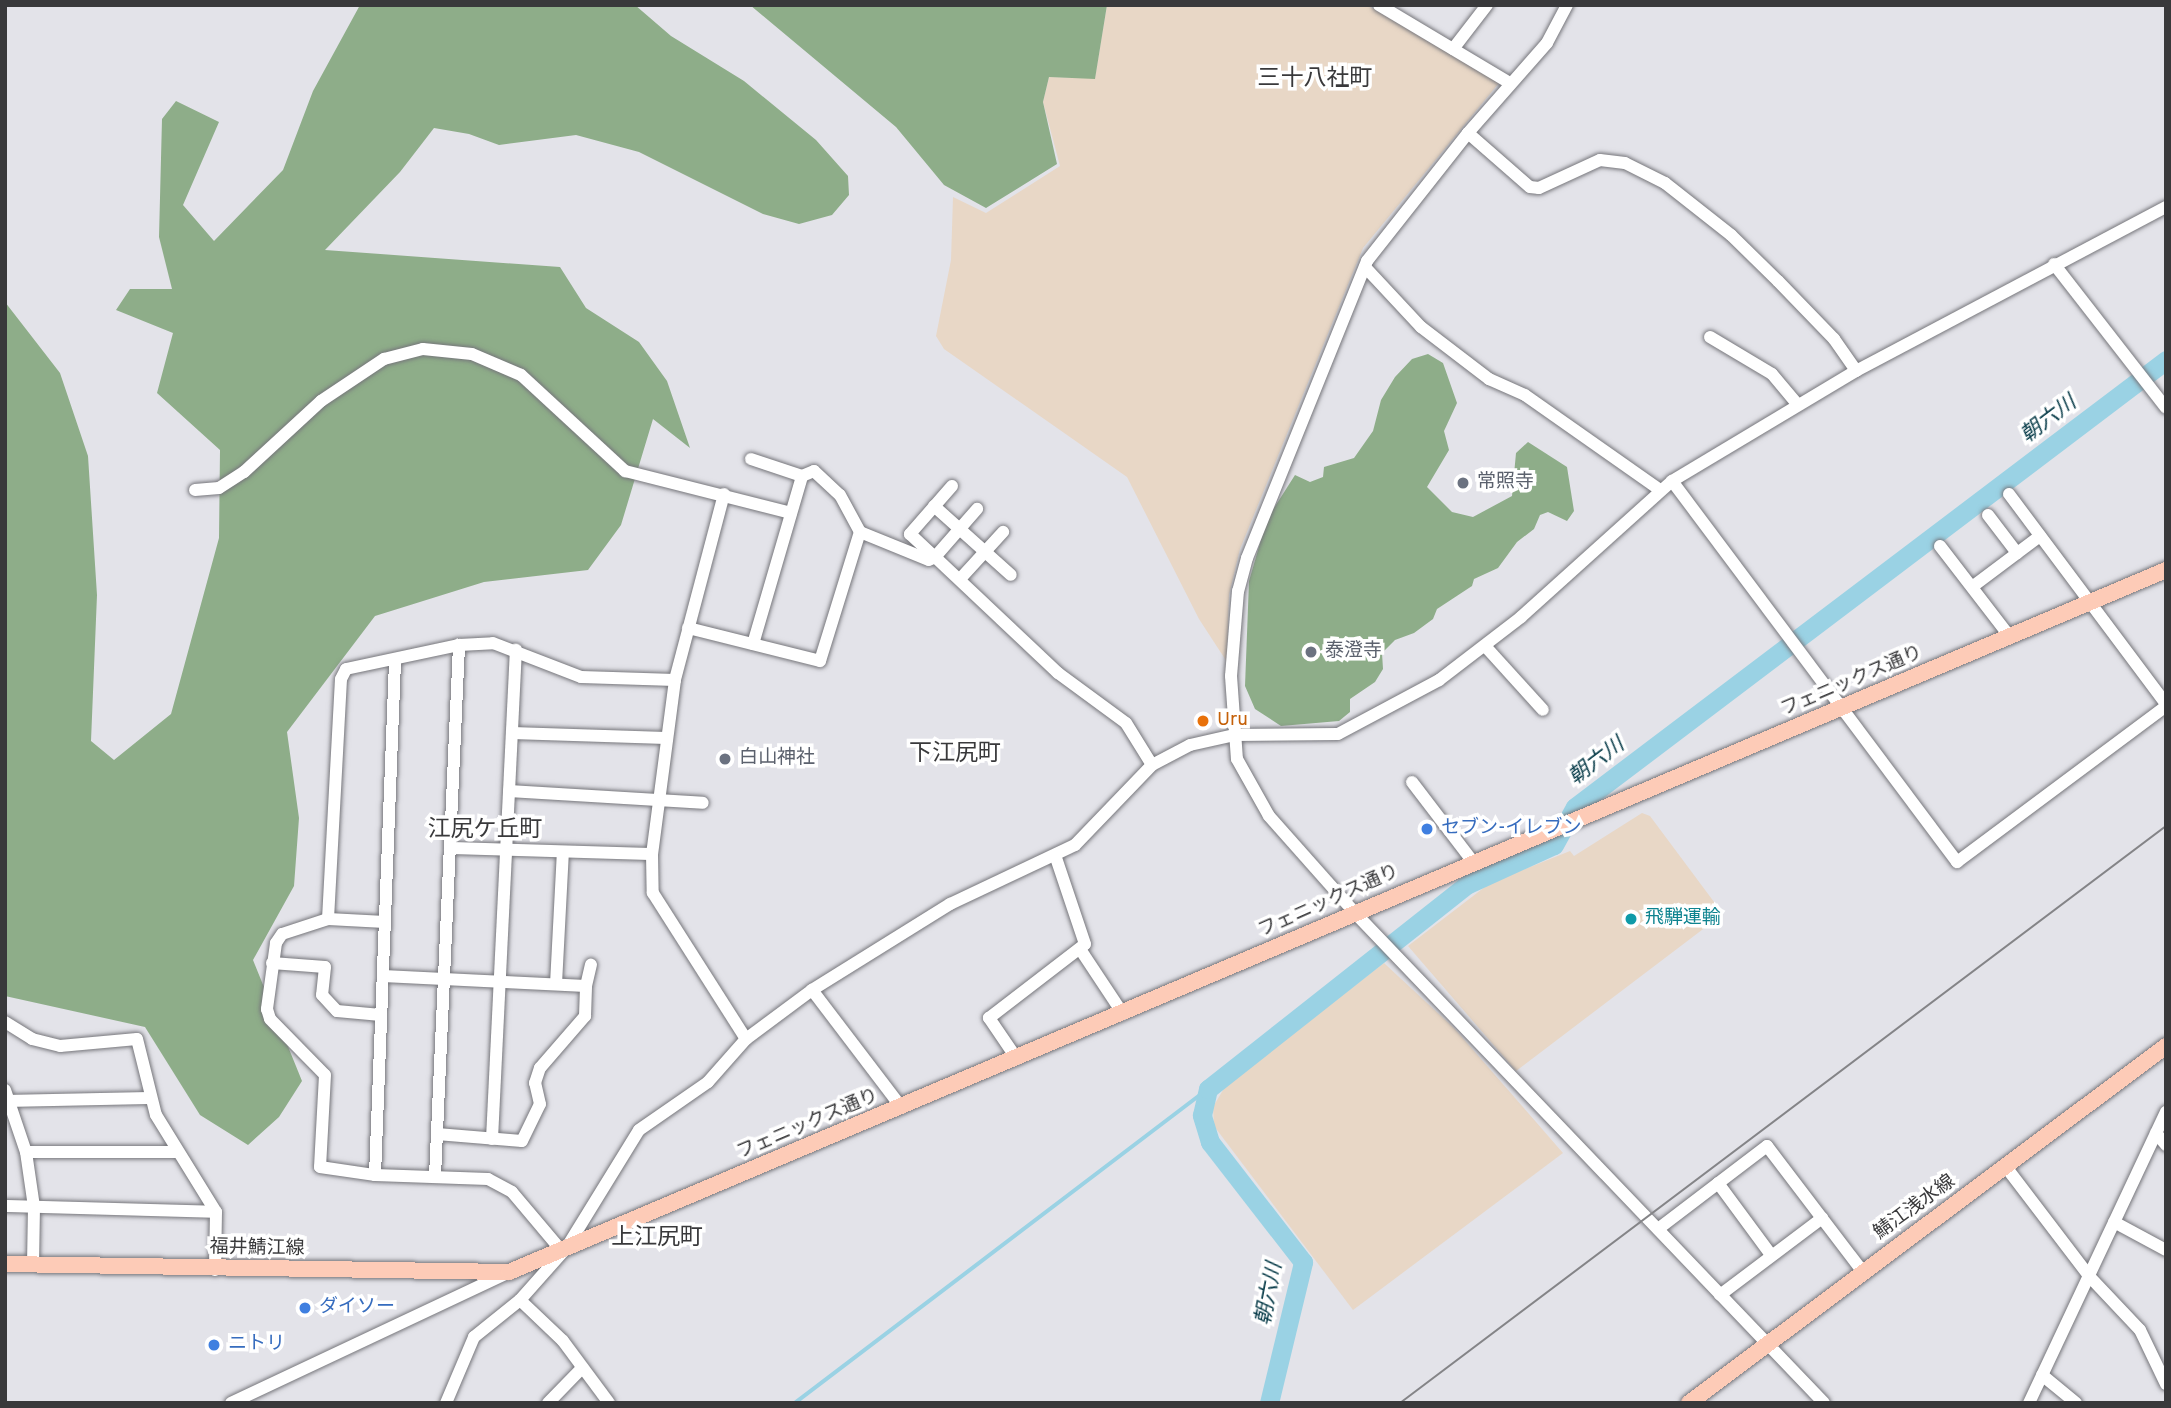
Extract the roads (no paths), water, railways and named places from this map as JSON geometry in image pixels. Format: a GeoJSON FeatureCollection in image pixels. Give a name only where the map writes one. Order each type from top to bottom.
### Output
{"type":"FeatureCollection","features":[{"type":"Feature","properties":{"kind":"main road","name":"フェニックス通り"},"geometry":{"type":"LineString","coordinates":[[509,1272],[902,1108],[2166,570]]}},
{"type":"Feature","properties":{"kind":"main road","name":"鯖江浅水線"},"geometry":{"type":"LineString","coordinates":[[1689,1403],[2166,1046]]}},
{"type":"Feature","properties":{"kind":"main road","name":"福井鯖江線"},"geometry":{"type":"LineString","coordinates":[[5,1264],[215,1270],[509,1272]]}},
{"type":"Feature","properties":{"kind":"street"},"geometry":{"type":"LineString","coordinates":[[1453,49],[1488,5]]}},
{"type":"Feature","properties":{"kind":"street"},"geometry":{"type":"LineString","coordinates":[[1567,5],[1547,43],[1510,83],[1377,244],[1365,267],[1247,558],[1238,591],[1231,676],[1234,735],[1247,785],[1269,816],[1387,947],[1824,1403]]}},
{"type":"Feature","properties":{"kind":"street"},"geometry":{"type":"LineString","coordinates":[[1383,6],[1510,83]]}},
{"type":"Feature","properties":{"kind":"street"},"geometry":{"type":"LineString","coordinates":[[1468,133],[1530,187],[1539,188],[1600,160],[1625,163],[1665,183],[1702,210],[1778,281],[1834,339],[1856,371]]}},
{"type":"Feature","properties":{"kind":"street"},"geometry":{"type":"LineString","coordinates":[[446,1403],[474,1337],[520,1300],[564,1248],[639,1130],[708,1082],[746,1039],[812,990],[950,904],[1075,845],[1152,765],[1190,745],[1234,735],[1338,734],[1438,680],[1485,646],[1672,481],[1856,371],[2054,264],[2166,208]]}},
{"type":"Feature","properties":{"kind":"street"},"geometry":{"type":"LineString","coordinates":[[2054,264],[2166,408]]}},
{"type":"Feature","properties":{"kind":"street"},"geometry":{"type":"LineString","coordinates":[[1365,267],[1421,327],[1489,379],[1525,395],[1660,490]]}},
{"type":"Feature","properties":{"kind":"street"},"geometry":{"type":"LineString","coordinates":[[1710,337],[1772,373],[1797,404]]}},
{"type":"Feature","properties":{"kind":"street"},"geometry":{"type":"LineString","coordinates":[[195,490],[219,488],[244,472],[321,401],[384,359],[423,349],[472,354],[521,375],[545,393],[590,443],[625,471],[791,513]]}},
{"type":"Feature","properties":{"kind":"street"},"geometry":{"type":"LineString","coordinates":[[751,459],[802,475],[814,471],[826,478],[860,532],[929,560],[935,557],[977,509]]}},
{"type":"Feature","properties":{"kind":"street"},"geometry":{"type":"LineString","coordinates":[[753,644],[802,475]]}},
{"type":"Feature","properties":{"kind":"street"},"geometry":{"type":"LineString","coordinates":[[1672,481],[1957,862],[2166,705],[2009,494]]}},
{"type":"Feature","properties":{"kind":"street"},"geometry":{"type":"LineString","coordinates":[[952,486],[910,534],[1058,673],[1126,723],[1152,765]]}},
{"type":"Feature","properties":{"kind":"street"},"geometry":{"type":"LineString","coordinates":[[724,494],[675,680],[657,799],[652,854],[653,893],[746,1039]]}},
{"type":"Feature","properties":{"kind":"street"},"geometry":{"type":"LineString","coordinates":[[934,506],[1011,575]]}},
{"type":"Feature","properties":{"kind":"street"},"geometry":{"type":"LineString","coordinates":[[1988,515],[2017,553]]}},
{"type":"Feature","properties":{"kind":"street"},"geometry":{"type":"LineString","coordinates":[[688,628],[820,661],[860,532]]}},
{"type":"Feature","properties":{"kind":"street"},"geometry":{"type":"LineString","coordinates":[[960,579],[1003,532]]}},
{"type":"Feature","properties":{"kind":"street"},"geometry":{"type":"LineString","coordinates":[[1972,587],[2040,536]]}},
{"type":"Feature","properties":{"kind":"street"},"geometry":{"type":"LineString","coordinates":[[1940,546],[2010,637]]}},
{"type":"Feature","properties":{"kind":"street"},"geometry":{"type":"LineString","coordinates":[[328,919],[341,679],[346,669],[395,661],[459,645],[494,643],[581,677],[675,680]]}},
{"type":"Feature","properties":{"kind":"street"},"geometry":{"type":"LineString","coordinates":[[435,1176],[459,645]]}},
{"type":"Feature","properties":{"kind":"street"},"geometry":{"type":"LineString","coordinates":[[1485,646],[1543,710]]}},
{"type":"Feature","properties":{"kind":"street"},"geometry":{"type":"LineString","coordinates":[[492,1139],[516,650]]}},
{"type":"Feature","properties":{"kind":"street"},"geometry":{"type":"LineString","coordinates":[[375,1175],[395,661]]}},
{"type":"Feature","properties":{"kind":"street"},"geometry":{"type":"LineString","coordinates":[[512,733],[666,738]]}},
{"type":"Feature","properties":{"kind":"street"},"geometry":{"type":"LineString","coordinates":[[1412,782],[1474,863]]}},
{"type":"Feature","properties":{"kind":"street"},"geometry":{"type":"LineString","coordinates":[[509,790],[703,803]]}},
{"type":"Feature","properties":{"kind":"street"},"geometry":{"type":"LineString","coordinates":[[450,848],[652,854]]}},
{"type":"Feature","properties":{"kind":"street"},"geometry":{"type":"LineString","coordinates":[[556,984],[563,852]]}},
{"type":"Feature","properties":{"kind":"street"},"geometry":{"type":"LineString","coordinates":[[1017,1059],[989,1018],[1085,944],[1055,855]]}},
{"type":"Feature","properties":{"kind":"street"},"geometry":{"type":"LineString","coordinates":[[385,922],[328,919],[282,934],[272,963],[267,1009],[270,1019],[325,1075],[320,1167],[375,1175],[488,1179],[501,1185],[564,1248]]}},
{"type":"Feature","properties":{"kind":"street"},"geometry":{"type":"LineString","coordinates":[[1080,949],[1123,1014]]}},
{"type":"Feature","properties":{"kind":"street"},"geometry":{"type":"LineString","coordinates":[[272,963],[324,967],[322,995],[337,1011],[381,1015]]}},
{"type":"Feature","properties":{"kind":"street"},"geometry":{"type":"LineString","coordinates":[[437,1134],[522,1140],[540,1104],[535,1083],[540,1068],[585,1016],[586,986],[591,965]]}},
{"type":"Feature","properties":{"kind":"street"},"geometry":{"type":"LineString","coordinates":[[383,976],[586,986]]}},
{"type":"Feature","properties":{"kind":"street"},"geometry":{"type":"LineString","coordinates":[[812,990],[902,1108]]}},
{"type":"Feature","properties":{"kind":"street"},"geometry":{"type":"LineString","coordinates":[[5,1023],[32,1039],[60,1046],[137,1039],[149,1098],[178,1153],[216,1212],[215,1270]]}},
{"type":"Feature","properties":{"kind":"street"},"geometry":{"type":"LineString","coordinates":[[33,1265],[34,1207],[26,1152],[7,1097],[149,1098]]}},
{"type":"Feature","properties":{"kind":"street"},"geometry":{"type":"LineString","coordinates":[[2029,1403],[2166,1112]]}},
{"type":"Feature","properties":{"kind":"street"},"geometry":{"type":"LineString","coordinates":[[2156,1133],[2166,1145]]}},
{"type":"Feature","properties":{"kind":"street"},"geometry":{"type":"LineString","coordinates":[[1658,1229],[1767,1146],[1863,1272]]}},
{"type":"Feature","properties":{"kind":"street"},"geometry":{"type":"LineString","coordinates":[[26,1152],[178,1153]]}},
{"type":"Feature","properties":{"kind":"street"},"geometry":{"type":"LineString","coordinates":[[2006,1167],[2089,1276],[2140,1331],[2166,1384]]}},
{"type":"Feature","properties":{"kind":"street"},"geometry":{"type":"LineString","coordinates":[[1718,1183],[1771,1255]]}},
{"type":"Feature","properties":{"kind":"street"},"geometry":{"type":"LineString","coordinates":[[5,1206],[216,1212]]}},
{"type":"Feature","properties":{"kind":"street"},"geometry":{"type":"LineString","coordinates":[[1720,1294],[1822,1218]]}},
{"type":"Feature","properties":{"kind":"street"},"geometry":{"type":"LineString","coordinates":[[2114,1222],[2166,1250]]}},
{"type":"Feature","properties":{"kind":"street"},"geometry":{"type":"LineString","coordinates":[[231,1403],[509,1272]]}},
{"type":"Feature","properties":{"kind":"street"},"geometry":{"type":"LineString","coordinates":[[520,1300],[563,1341],[609,1403]]}},
{"type":"Feature","properties":{"kind":"street"},"geometry":{"type":"LineString","coordinates":[[548,1403],[582,1368]]}},
{"type":"Feature","properties":{"kind":"street"},"geometry":{"type":"LineString","coordinates":[[2042,1375],[2076,1403]]}},
{"type":"Feature","properties":{"kind":"waterway","name":"朝六川"},"geometry":{"type":"LineString","coordinates":[[1269,1403],[1303,1262],[1210,1142],[1202,1115],[1208,1089],[1468,884],[1554,845],[1575,807],[2166,360]]}},
{"type":"Feature","properties":{"kind":"waterway"},"geometry":{"type":"LineString","coordinates":[[795,1403],[1208,1089]]}},
{"type":"Feature","properties":{"kind":"tram line"},"geometry":{"type":"LineString","coordinates":[[1400,1403],[2166,826]]}},
{"type":"Feature","properties":{"kind":"place","name":"常照寺"},"geometry":{"type":"Point","coordinates":[1463,483]}},
{"type":"Feature","properties":{"kind":"place","name":"泰澄寺"},"geometry":{"type":"Point","coordinates":[1311,652]}},
{"type":"Feature","properties":{"kind":"place","name":"Uru"},"geometry":{"type":"Point","coordinates":[1203,721]}},
{"type":"Feature","properties":{"kind":"place","name":"白山神社"},"geometry":{"type":"Point","coordinates":[725,759]}},
{"type":"Feature","properties":{"kind":"place","name":"セブン-イレブン"},"geometry":{"type":"Point","coordinates":[1427,829]}},
{"type":"Feature","properties":{"kind":"place","name":"飛騨運輸"},"geometry":{"type":"Point","coordinates":[1631,919]}},
{"type":"Feature","properties":{"kind":"place","name":"ダイソー"},"geometry":{"type":"Point","coordinates":[305,1308]}},
{"type":"Feature","properties":{"kind":"place","name":"ニトリ"},"geometry":{"type":"Point","coordinates":[214,1345]}},
{"type":"Feature","properties":{"kind":"district","name":"三十八社町"},"geometry":{"type":"Point","coordinates":[1315,80]}},
{"type":"Feature","properties":{"kind":"district","name":"下江尻町"},"geometry":{"type":"Point","coordinates":[955,755]}},
{"type":"Feature","properties":{"kind":"district","name":"江尻ケ丘町"},"geometry":{"type":"Point","coordinates":[485,831]}},
{"type":"Feature","properties":{"kind":"district","name":"上江尻町"},"geometry":{"type":"Point","coordinates":[657,1239]}}]}
